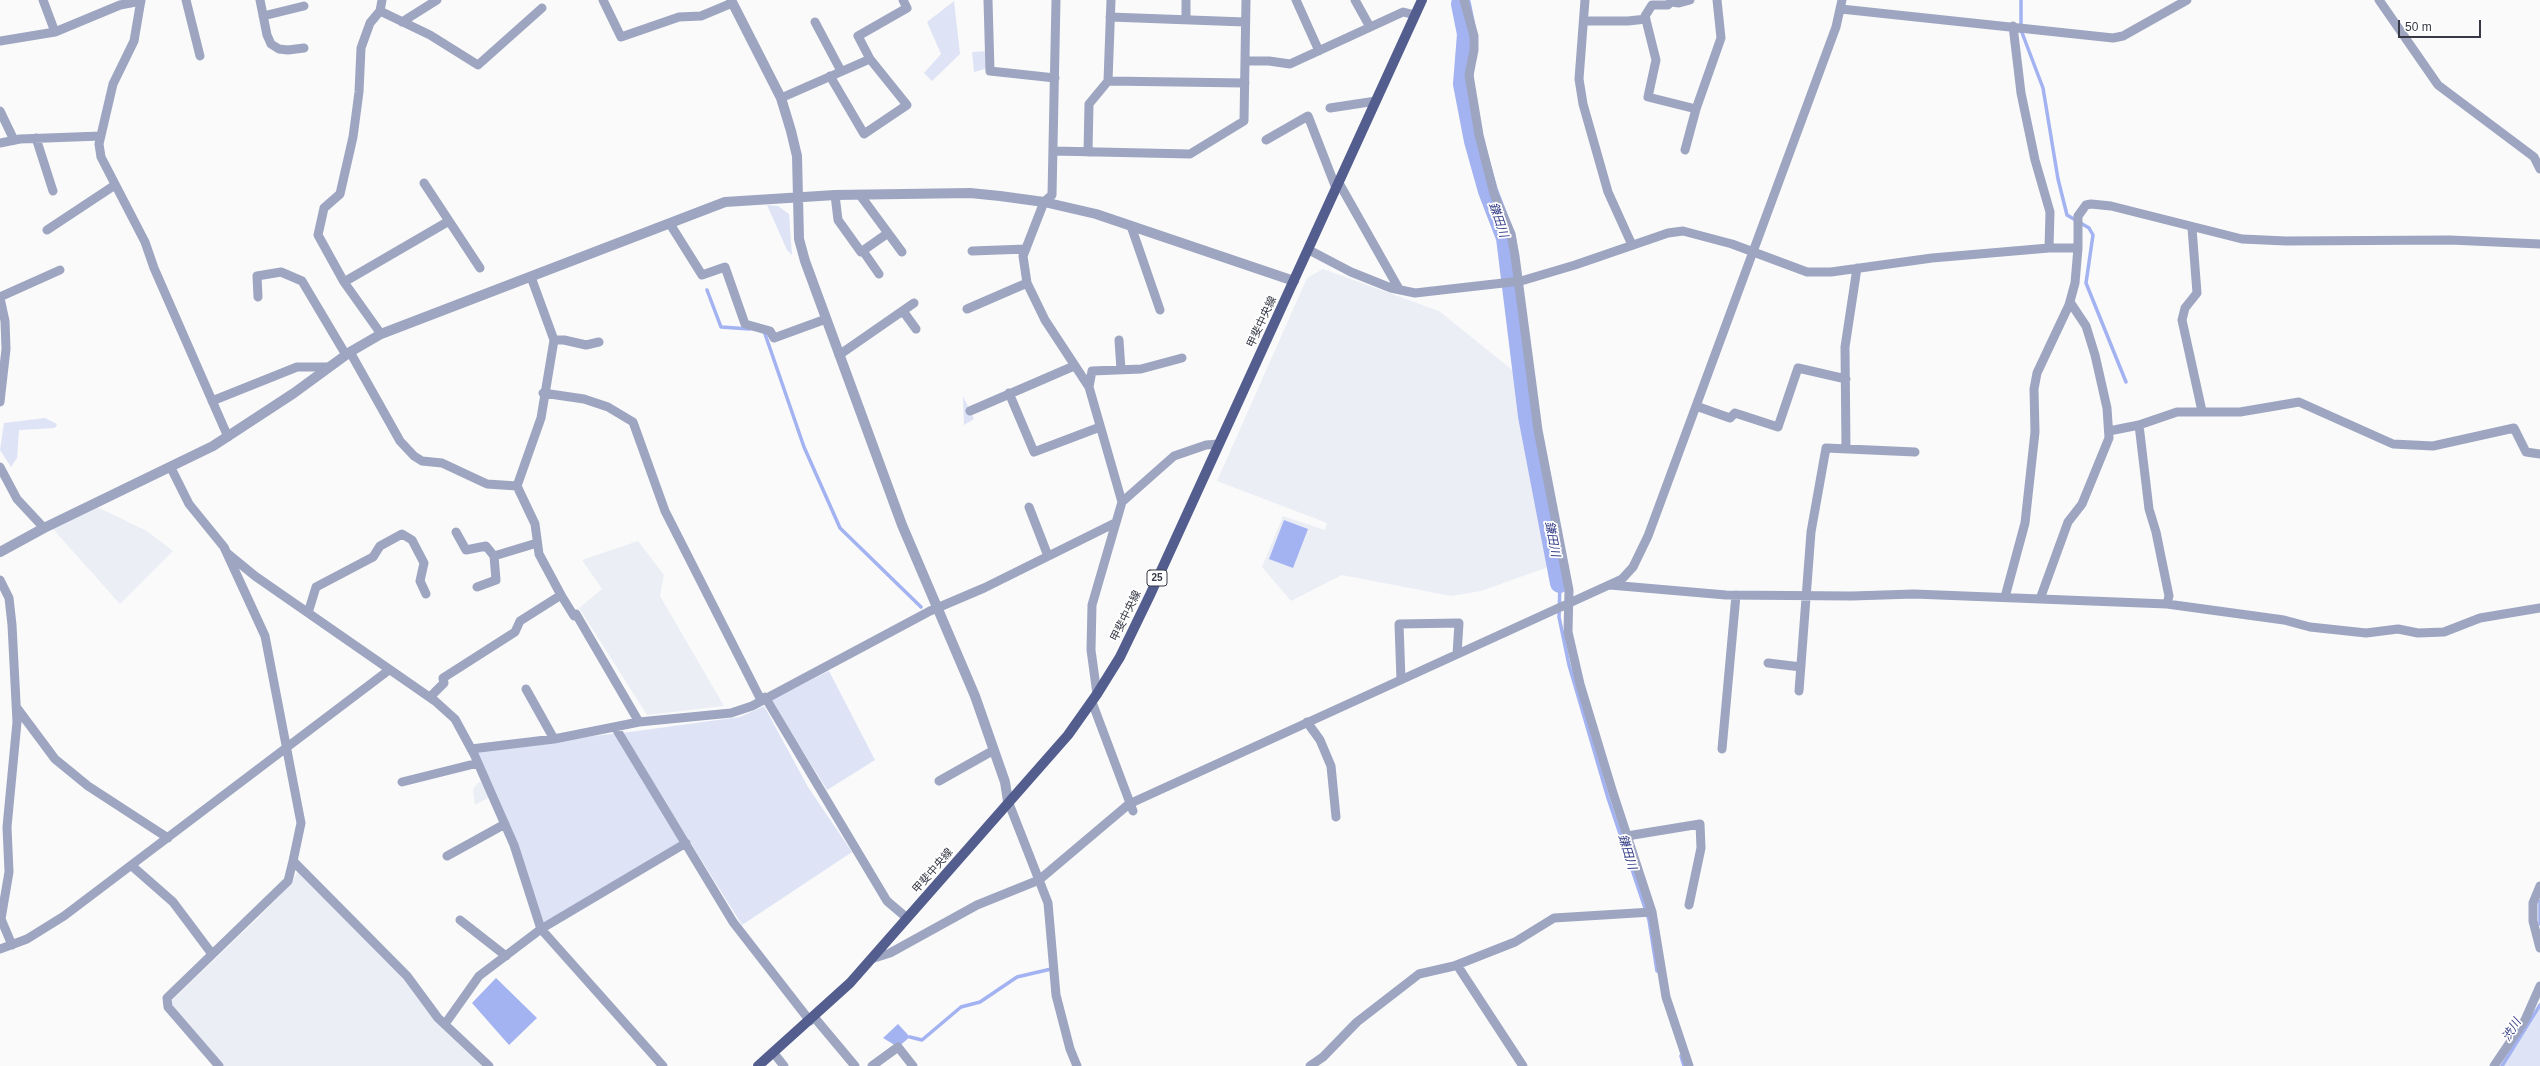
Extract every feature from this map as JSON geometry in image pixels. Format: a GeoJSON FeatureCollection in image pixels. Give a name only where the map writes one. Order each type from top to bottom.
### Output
{"type":"FeatureCollection","features":[{"type":"Feature","properties":{"kind":"main road","name":"甲斐中央線"},"geometry":{"type":"LineString","coordinates":[[758,1066],[812,1019],[871,959],[1008,801],[1068,735],[1095,698],[1120,657],[1309,250],[1422,0]]}},
{"type":"Feature","properties":{"kind":"street"},"geometry":{"type":"LineString","coordinates":[[43,0],[55,32]]}},
{"type":"Feature","properties":{"kind":"street"},"geometry":{"type":"LineString","coordinates":[[186,0],[200,56]]}},
{"type":"Feature","properties":{"kind":"street"},"geometry":{"type":"LineString","coordinates":[[260,0],[271,44],[279,49],[288,50],[304,48]]}},
{"type":"Feature","properties":{"kind":"street"},"geometry":{"type":"LineString","coordinates":[[381,334],[344,282],[318,235],[324,208],[340,194],[354,130],[359,92],[360,48],[370,23],[380,11],[382,0]]}},
{"type":"Feature","properties":{"kind":"street"},"geometry":{"type":"LineString","coordinates":[[402,22],[437,0]]}},
{"type":"Feature","properties":{"kind":"street"},"geometry":{"type":"LineString","coordinates":[[603,0],[621,37],[679,17],[701,16],[732,2],[781,98],[796,156],[801,248],[902,525],[975,696],[1005,782],[1008,801],[1048,903],[1056,995],[1070,1049],[1077,1066]]}},
{"type":"Feature","properties":{"kind":"street"},"geometry":{"type":"LineString","coordinates":[[830,76],[864,134],[907,105],[870,59],[858,36],[907,8],[903,0]]}},
{"type":"Feature","properties":{"kind":"street"},"geometry":{"type":"LineString","coordinates":[[988,0],[990,70],[1055,78]]}},
{"type":"Feature","properties":{"kind":"street"},"geometry":{"type":"LineString","coordinates":[[1056,0],[1052,195],[1044,202],[1023,256],[1027,283],[1045,320],[1088,387],[1122,502]]}},
{"type":"Feature","properties":{"kind":"street"},"geometry":{"type":"LineString","coordinates":[[1088,152],[1089,104],[1108,81],[1111,0]]}},
{"type":"Feature","properties":{"kind":"street"},"geometry":{"type":"LineString","coordinates":[[1186,0],[1186,20]]}},
{"type":"Feature","properties":{"kind":"street"},"geometry":{"type":"LineString","coordinates":[[1053,151],[1190,154],[1244,121],[1246,0]]}},
{"type":"Feature","properties":{"kind":"street"},"geometry":{"type":"LineString","coordinates":[[1296,0],[1319,51]]}},
{"type":"Feature","properties":{"kind":"street"},"geometry":{"type":"LineString","coordinates":[[1355,0],[1370,26]]}},
{"type":"Feature","properties":{"kind":"street"},"geometry":{"type":"LineString","coordinates":[[1464,0],[1474,36],[1474,50],[1469,75],[1479,135],[1494,194],[1511,234],[1538,430],[1569,590],[1568,632],[1580,684],[1652,912],[1666,997],[1689,1066]]}},
{"type":"Feature","properties":{"kind":"street"},"geometry":{"type":"LineString","coordinates":[[1585,0],[1579,79],[1583,104],[1610,199],[1632,245]]}},
{"type":"Feature","properties":{"kind":"street"},"geometry":{"type":"LineString","coordinates":[[1690,0],[1679,3],[1672,1],[1668,5],[1652,5],[1645,16],[1656,60],[1648,97],[1696,108]]}},
{"type":"Feature","properties":{"kind":"street"},"geometry":{"type":"LineString","coordinates":[[1685,150],[1696,108],[1721,38],[1716,0]]}},
{"type":"Feature","properties":{"kind":"street"},"geometry":{"type":"LineString","coordinates":[[871,959],[890,953],[977,905],[1040,880],[1131,807],[1307,722],[1622,579],[1642,552],[1836,27],[1842,4],[2113,38],[2123,36],[2187,0]]}},
{"type":"Feature","properties":{"kind":"street"},"geometry":{"type":"LineString","coordinates":[[2379,0],[2438,85],[2534,157],[2540,169]]}},
{"type":"Feature","properties":{"kind":"street"},"geometry":{"type":"LineString","coordinates":[[0,41],[55,32],[120,5],[141,1],[134,41],[113,84],[99,144],[101,157],[145,242],[154,268],[228,437]]}},
{"type":"Feature","properties":{"kind":"street"},"geometry":{"type":"LineString","coordinates":[[263,16],[304,6]]}},
{"type":"Feature","properties":{"kind":"street"},"geometry":{"type":"LineString","coordinates":[[380,11],[430,35],[478,65],[542,8]]}},
{"type":"Feature","properties":{"kind":"street"},"geometry":{"type":"LineString","coordinates":[[1245,61],[1269,61],[1290,64],[1403,12],[1415,15]]}},
{"type":"Feature","properties":{"kind":"street"},"geometry":{"type":"LineString","coordinates":[[1110,17],[1245,22]]}},
{"type":"Feature","properties":{"kind":"street"},"geometry":{"type":"LineString","coordinates":[[1584,21],[1610,22],[1646,19]]}},
{"type":"Feature","properties":{"kind":"street"},"geometry":{"type":"LineString","coordinates":[[815,22],[841,71]]}},
{"type":"Feature","properties":{"kind":"street"},"geometry":{"type":"LineString","coordinates":[[2013,26],[2021,93],[2032,145],[2050,212],[2049,248]]}},
{"type":"Feature","properties":{"kind":"street"},"geometry":{"type":"LineString","coordinates":[[781,98],[870,59]]}},
{"type":"Feature","properties":{"kind":"street"},"geometry":{"type":"LineString","coordinates":[[1108,81],[1244,83]]}},
{"type":"Feature","properties":{"kind":"street"},"geometry":{"type":"LineString","coordinates":[[1330,108],[1376,101]]}},
{"type":"Feature","properties":{"kind":"street"},"geometry":{"type":"LineString","coordinates":[[0,112],[14,140]]}},
{"type":"Feature","properties":{"kind":"street"},"geometry":{"type":"LineString","coordinates":[[1266,140],[1308,116],[1338,186],[1399,289]]}},
{"type":"Feature","properties":{"kind":"street"},"geometry":{"type":"LineString","coordinates":[[0,143],[36,138],[101,136]]}},
{"type":"Feature","properties":{"kind":"street"},"geometry":{"type":"LineString","coordinates":[[36,138],[53,191]]}},
{"type":"Feature","properties":{"kind":"street"},"geometry":{"type":"LineString","coordinates":[[424,182],[480,268]]}},
{"type":"Feature","properties":{"kind":"street"},"geometry":{"type":"LineString","coordinates":[[47,230],[115,185]]}},
{"type":"Feature","properties":{"kind":"street"},"geometry":{"type":"LineString","coordinates":[[0,552],[44,528],[171,468],[228,437],[294,394],[348,354],[381,334],[725,202],[835,195],[973,193],[1044,202],[1096,214],[1294,281]]}},
{"type":"Feature","properties":{"kind":"street"},"geometry":{"type":"LineString","coordinates":[[835,195],[838,220],[879,274]]}},
{"type":"Feature","properties":{"kind":"street"},"geometry":{"type":"LineString","coordinates":[[860,195],[902,252]]}},
{"type":"Feature","properties":{"kind":"street"},"geometry":{"type":"LineString","coordinates":[[2005,597],[2025,523],[2035,432],[2034,389],[2037,373],[2070,302],[2075,283],[2078,248],[2078,216],[2086,206],[2091,204],[2111,206],[2192,228],[2242,239],[2271,241],[2450,240],[2540,244]]}},
{"type":"Feature","properties":{"kind":"street"},"geometry":{"type":"LineString","coordinates":[[344,282],[449,221]]}},
{"type":"Feature","properties":{"kind":"street"},"geometry":{"type":"LineString","coordinates":[[670,224],[702,275],[725,267],[745,324],[770,331],[774,338],[826,319]]}},
{"type":"Feature","properties":{"kind":"street"},"geometry":{"type":"LineString","coordinates":[[1132,226],[1160,310]]}},
{"type":"Feature","properties":{"kind":"street"},"geometry":{"type":"LineString","coordinates":[[2192,228],[2198,294],[2185,308],[2182,320],[2202,411]]}},
{"type":"Feature","properties":{"kind":"street"},"geometry":{"type":"LineString","coordinates":[[1309,250],[1350,272],[1415,293],[1518,282],[1575,265],[1668,233],[1683,230],[1697,233],[1807,272],[1857,268],[1932,258],[2049,248],[2078,248]]}},
{"type":"Feature","properties":{"kind":"street"},"geometry":{"type":"LineString","coordinates":[[863,251],[888,233]]}},
{"type":"Feature","properties":{"kind":"street"},"geometry":{"type":"LineString","coordinates":[[972,251],[1026,249]]}},
{"type":"Feature","properties":{"kind":"street"},"geometry":{"type":"LineString","coordinates":[[1846,449],[1845,347],[1857,268]]}},
{"type":"Feature","properties":{"kind":"street"},"geometry":{"type":"LineString","coordinates":[[0,396],[6,349],[5,320],[0,298],[60,270]]}},
{"type":"Feature","properties":{"kind":"street"},"geometry":{"type":"LineString","coordinates":[[258,297],[257,276],[281,272],[302,281],[400,441],[414,456],[422,461],[442,463],[487,484],[518,486]]}},
{"type":"Feature","properties":{"kind":"street"},"geometry":{"type":"LineString","coordinates":[[531,277],[554,340],[543,393],[541,418],[518,486],[535,524],[539,554],[546,572],[574,616],[576,614],[639,722]]}},
{"type":"Feature","properties":{"kind":"street"},"geometry":{"type":"LineString","coordinates":[[967,309],[1027,283]]}},
{"type":"Feature","properties":{"kind":"street"},"geometry":{"type":"LineString","coordinates":[[2040,599],[2068,522],[2082,504],[2109,438],[2107,408],[2095,355],[2086,326],[2070,302]]}},
{"type":"Feature","properties":{"kind":"street"},"geometry":{"type":"LineString","coordinates":[[839,355],[914,304]]}},
{"type":"Feature","properties":{"kind":"street"},"geometry":{"type":"LineString","coordinates":[[903,311],[916,329]]}},
{"type":"Feature","properties":{"kind":"street"},"geometry":{"type":"LineString","coordinates":[[554,340],[564,340],[586,345],[598,342]]}},
{"type":"Feature","properties":{"kind":"street"},"geometry":{"type":"LineString","coordinates":[[1119,340],[1121,370]]}},
{"type":"Feature","properties":{"kind":"street"},"geometry":{"type":"LineString","coordinates":[[1088,387],[1092,371],[1141,368],[1182,358]]}},
{"type":"Feature","properties":{"kind":"street"},"geometry":{"type":"LineString","coordinates":[[970,411],[1074,366]]}},
{"type":"Feature","properties":{"kind":"street"},"geometry":{"type":"LineString","coordinates":[[212,401],[297,367],[329,367]]}},
{"type":"Feature","properties":{"kind":"street"},"geometry":{"type":"LineString","coordinates":[[1696,406],[1730,418],[1735,413],[1778,427],[1798,368],[1846,379]]}},
{"type":"Feature","properties":{"kind":"street"},"geometry":{"type":"LineString","coordinates":[[543,393],[590,401],[608,407],[632,422],[665,511],[763,699],[887,901],[908,918]]}},
{"type":"Feature","properties":{"kind":"street"},"geometry":{"type":"LineString","coordinates":[[1010,394],[1034,452],[1100,427]]}},
{"type":"Feature","properties":{"kind":"street"},"geometry":{"type":"LineString","coordinates":[[2109,431],[2139,425],[2177,412],[2240,412],[2299,402],[2393,444],[2433,446],[2514,428],[2526,452],[2540,454]]}},
{"type":"Feature","properties":{"kind":"street"},"geometry":{"type":"LineString","coordinates":[[2139,425],[2149,509],[2156,532],[2169,596],[2167,604]]}},
{"type":"Feature","properties":{"kind":"street"},"geometry":{"type":"LineString","coordinates":[[1131,807],[1095,698],[1091,650],[1092,605],[1122,502],[1174,456],[1206,445],[1219,444]]}},
{"type":"Feature","properties":{"kind":"street"},"geometry":{"type":"LineString","coordinates":[[1799,691],[1808,596],[1811,532],[1826,448],[1915,452]]}},
{"type":"Feature","properties":{"kind":"street"},"geometry":{"type":"LineString","coordinates":[[0,467],[17,499],[44,528]]}},
{"type":"Feature","properties":{"kind":"street"},"geometry":{"type":"LineString","coordinates":[[171,468],[189,504],[227,553],[265,636],[301,823],[288,881],[166,998],[168,1007],[219,1066]]}},
{"type":"Feature","properties":{"kind":"street"},"geometry":{"type":"LineString","coordinates":[[1029,507],[1048,556]]}},
{"type":"Feature","properties":{"kind":"street"},"geometry":{"type":"LineString","coordinates":[[471,749],[554,739],[639,722],[731,713],[763,699],[930,611],[938,610],[1115,523]]}},
{"type":"Feature","properties":{"kind":"street"},"geometry":{"type":"LineString","coordinates":[[456,532],[466,550],[486,546],[494,556],[496,580],[477,587]]}},
{"type":"Feature","properties":{"kind":"street"},"geometry":{"type":"LineString","coordinates":[[308,613],[316,587],[373,557],[380,546],[402,534],[412,540],[424,563],[420,580],[426,594]]}},
{"type":"Feature","properties":{"kind":"street"},"geometry":{"type":"LineString","coordinates":[[494,556],[537,543]]}},
{"type":"Feature","properties":{"kind":"street"},"geometry":{"type":"LineString","coordinates":[[227,553],[308,613],[430,697],[455,720],[478,763],[514,845],[541,929],[663,1066]]}},
{"type":"Feature","properties":{"kind":"street"},"geometry":{"type":"LineString","coordinates":[[0,580],[10,605],[17,708],[12,788],[4,861],[9,872],[1,919],[12,945]]}},
{"type":"Feature","properties":{"kind":"street"},"geometry":{"type":"LineString","coordinates":[[1610,585],[1736,595],[1808,596],[1914,594],[2167,604],[2284,620],[2310,627],[2366,633],[2398,630],[2418,633],[2444,632],[2480,618],[2540,608]]}},
{"type":"Feature","properties":{"kind":"street"},"geometry":{"type":"LineString","coordinates":[[430,697],[444,683],[442,678],[515,632],[520,621],[561,595]]}},
{"type":"Feature","properties":{"kind":"street"},"geometry":{"type":"LineString","coordinates":[[1722,749],[1736,595]]}},
{"type":"Feature","properties":{"kind":"street"},"geometry":{"type":"LineString","coordinates":[[1401,680],[1399,624],[1459,623],[1457,654]]}},
{"type":"Feature","properties":{"kind":"street"},"geometry":{"type":"LineString","coordinates":[[1768,662],[1801,667]]}},
{"type":"Feature","properties":{"kind":"street"},"geometry":{"type":"LineString","coordinates":[[0,949],[27,939],[64,916],[390,670]]}},
{"type":"Feature","properties":{"kind":"street"},"geometry":{"type":"LineString","coordinates":[[526,689],[554,739]]}},
{"type":"Feature","properties":{"kind":"street"},"geometry":{"type":"LineString","coordinates":[[17,708],[55,759],[88,786],[168,838]]}},
{"type":"Feature","properties":{"kind":"street"},"geometry":{"type":"LineString","coordinates":[[1307,722],[1320,740],[1331,766],[1336,816]]}},
{"type":"Feature","properties":{"kind":"street"},"geometry":{"type":"LineString","coordinates":[[615,727],[733,922],[812,1019],[856,1066]]}},
{"type":"Feature","properties":{"kind":"street"},"geometry":{"type":"LineString","coordinates":[[939,782],[994,750]]}},
{"type":"Feature","properties":{"kind":"street"},"geometry":{"type":"LineString","coordinates":[[402,782],[478,763]]}},
{"type":"Feature","properties":{"kind":"street"},"geometry":{"type":"LineString","coordinates":[[447,856],[505,824]]}},
{"type":"Feature","properties":{"kind":"street"},"geometry":{"type":"LineString","coordinates":[[1627,836],[1700,824],[1701,848],[1689,905]]}},
{"type":"Feature","properties":{"kind":"street"},"geometry":{"type":"LineString","coordinates":[[445,1024],[480,976],[541,929],[686,843]]}},
{"type":"Feature","properties":{"kind":"street"},"geometry":{"type":"LineString","coordinates":[[293,861],[407,976],[445,1024],[489,1066]]}},
{"type":"Feature","properties":{"kind":"street"},"geometry":{"type":"LineString","coordinates":[[132,866],[173,902],[212,954]]}},
{"type":"Feature","properties":{"kind":"street"},"geometry":{"type":"LineString","coordinates":[[2540,886],[2533,903],[2533,921],[2540,948]]}},
{"type":"Feature","properties":{"kind":"street"},"geometry":{"type":"LineString","coordinates":[[1310,1066],[1323,1057],[1357,1022],[1419,974],[1457,965],[1515,942],[1554,918],[1652,912]]}},
{"type":"Feature","properties":{"kind":"street"},"geometry":{"type":"LineString","coordinates":[[460,920],[506,956]]}},
{"type":"Feature","properties":{"kind":"street"},"geometry":{"type":"LineString","coordinates":[[1457,965],[1523,1066]]}},
{"type":"Feature","properties":{"kind":"street"},"geometry":{"type":"LineString","coordinates":[[2494,1066],[2525,1020],[2540,986]]}},
{"type":"Feature","properties":{"kind":"street"},"geometry":{"type":"LineString","coordinates":[[872,1066],[898,1047],[913,1066]]}},
{"type":"Feature","properties":{"kind":"street"},"geometry":{"type":"LineString","coordinates":[[773,1052],[784,1066]]}},
{"type":"Feature","properties":{"kind":"shaded area"},"geometry":{"type":"Polygon","coordinates":[[[954,1],[960,54],[932,81],[924,73],[941,54],[927,22],[954,1]]]}},
{"type":"Feature","properties":{"kind":"shaded area"},"geometry":{"type":"Polygon","coordinates":[[[989,51],[988,68],[974,72],[972,52],[989,51]]]}},
{"type":"Feature","properties":{"kind":"shaded area"},"geometry":{"type":"Polygon","coordinates":[[[767,205],[778,206],[789,214],[792,255],[787,250],[767,205]]]}},
{"type":"Feature","properties":{"kind":"shaded area"},"geometry":{"type":"Polygon","coordinates":[[[1323,269],[1439,311],[1521,377],[1551,566],[1481,591],[1451,596],[1342,575],[1291,601],[1262,567],[1283,516],[1325,530],[1327,523],[1217,481],[1307,278],[1323,269]]]}},
{"type":"Feature","properties":{"kind":"shaded area"},"geometry":{"type":"Polygon","coordinates":[[[963,396],[974,419],[964,425],[963,396]]]}},
{"type":"Feature","properties":{"kind":"shaded area"},"geometry":{"type":"Polygon","coordinates":[[[45,418],[57,424],[55,428],[19,430],[17,458],[11,467],[0,450],[4,423],[45,418]]]}},
{"type":"Feature","properties":{"kind":"shaded area"},"geometry":{"type":"Polygon","coordinates":[[[93,505],[147,531],[173,551],[120,604],[52,528],[93,505]]]}},
{"type":"Feature","properties":{"kind":"shaded area"},"geometry":{"type":"Polygon","coordinates":[[[638,541],[664,575],[660,596],[724,706],[647,715],[579,608],[602,589],[582,560],[638,541]]]}},
{"type":"Feature","properties":{"kind":"shaded area"},"geometry":{"type":"Polygon","coordinates":[[[829,671],[875,760],[827,790],[771,700],[829,671]]]}},
{"type":"Feature","properties":{"kind":"shaded area"},"geometry":{"type":"Polygon","coordinates":[[[764,706],[808,787],[852,852],[742,925],[622,733],[740,717],[764,706]]]}},
{"type":"Feature","properties":{"kind":"shaded area"},"geometry":{"type":"Polygon","coordinates":[[[618,733],[683,842],[542,926],[474,751],[618,733]]]}},
{"type":"Feature","properties":{"kind":"shaded area"},"geometry":{"type":"Polygon","coordinates":[[[480,781],[492,796],[475,805],[473,789],[480,781]]]}},
{"type":"Feature","properties":{"kind":"shaded area"},"geometry":{"type":"Polygon","coordinates":[[[298,871],[406,981],[483,1066],[223,1066],[174,1010],[170,1002],[258,918],[291,884],[298,871]]]}},
{"type":"Feature","properties":{"kind":"shaded area"},"geometry":{"type":"Polygon","coordinates":[[[2540,1005],[2540,1066],[2502,1066],[2515,1047],[2540,1005]]]}},
{"type":"Feature","properties":{"kind":"water"},"geometry":{"type":"Polygon","coordinates":[[[1284,520],[1308,529],[1293,568],[1269,559],[1284,520]]]}},
{"type":"Feature","properties":{"kind":"water"},"geometry":{"type":"Polygon","coordinates":[[[496,978],[537,1018],[509,1045],[472,1003],[496,978]]]}},
{"type":"Feature","properties":{"kind":"water"},"geometry":{"type":"Polygon","coordinates":[[[898,1024],[910,1037],[898,1047],[883,1038],[898,1024]]]}},
{"type":"Feature","properties":{"kind":"waterway"},"geometry":{"type":"LineString","coordinates":[[2021,0],[2021,30],[2043,88],[2058,179],[2067,215],[2089,228],[2093,235],[2086,283],[2126,382]]}},
{"type":"Feature","properties":{"kind":"waterway","name":"鎌田川"},"geometry":{"type":"LineString","coordinates":[[1461,4],[1467,34],[1463,84],[1474,141],[1488,191],[1506,238],[1528,416],[1560,583]]}},
{"type":"Feature","properties":{"kind":"waterway"},"geometry":{"type":"LineString","coordinates":[[707,290],[721,327],[750,329]]}},
{"type":"Feature","properties":{"kind":"waterway"},"geometry":{"type":"LineString","coordinates":[[764,331],[804,447],[840,528],[921,607]]}},
{"type":"Feature","properties":{"kind":"waterway","name":"鎌田川"},"geometry":{"type":"LineString","coordinates":[[1560,583],[1559,617],[1569,665],[1608,798],[1649,920],[1657,971]]}},
{"type":"Feature","properties":{"kind":"waterway","name":"渋川"},"geometry":{"type":"LineString","coordinates":[[2540,901],[2540,924]]}},
{"type":"Feature","properties":{"kind":"waterway"},"geometry":{"type":"LineString","coordinates":[[910,1037],[922,1040],[961,1007],[980,1002],[1017,977],[1051,969]]}},
{"type":"Feature","properties":{"kind":"waterway","name":"渋川"},"geometry":{"type":"LineString","coordinates":[[2502,1066],[2540,1005]]}},
{"type":"Feature","properties":{"kind":"waterway","name":"鎌田川"},"geometry":{"type":"LineString","coordinates":[[1681,1056],[1684,1066]]}}]}
